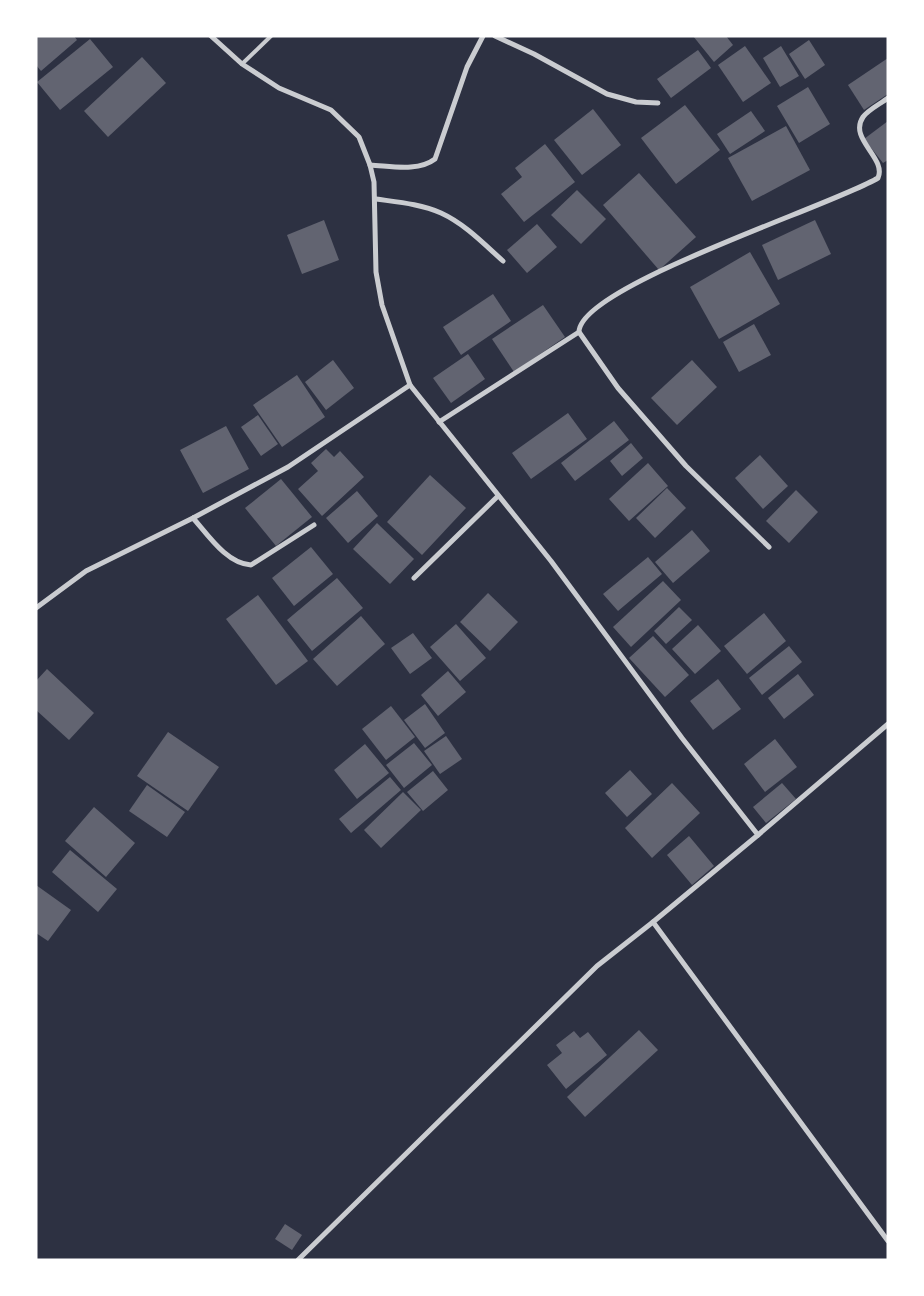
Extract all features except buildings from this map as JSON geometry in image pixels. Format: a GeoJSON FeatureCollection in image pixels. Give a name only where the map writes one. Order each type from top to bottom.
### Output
{"type":"FeatureCollection","features":[{"type":"Feature","properties":{"kind":"street"},"geometry":{"type":"LineString","coordinates":[[210,36],[242,64],[279,88],[331,110],[359,137],[370,165],[376,199],[376,272],[382,305],[410,385],[551,561],[682,738],[758,835]]}},
{"type":"Feature","properties":{"kind":"street"},"geometry":{"type":"LineString","coordinates":[[370,165],[428,165],[435,159],[467,67],[483,36]]}},
{"type":"Feature","properties":{"kind":"street"},"geometry":{"type":"LineString","coordinates":[[495,36],[534,54],[607,94],[636,102],[658,103]]}},
{"type":"Feature","properties":{"kind":"street"},"geometry":{"type":"LineString","coordinates":[[769,546],[686,466],[618,388],[579,332],[580,325],[605,300],[666,268],[727,241],[841,196],[878,178],[880,173],[878,165],[863,139],[860,123],[863,116],[888,98]]}},
{"type":"Feature","properties":{"kind":"street"},"geometry":{"type":"LineString","coordinates":[[376,199],[420,206],[441,213],[462,225],[503,261]]}},
{"type":"Feature","properties":{"kind":"street"},"geometry":{"type":"LineString","coordinates":[[439,422],[579,332]]}},
{"type":"Feature","properties":{"kind":"street"},"geometry":{"type":"LineString","coordinates":[[36,608],[86,571],[193,518],[288,466],[410,385]]}},
{"type":"Feature","properties":{"kind":"street"},"geometry":{"type":"LineString","coordinates":[[414,578],[498,496]]}},
{"type":"Feature","properties":{"kind":"street"},"geometry":{"type":"LineString","coordinates":[[193,518],[240,565],[257,562],[314,525]]}},
{"type":"Feature","properties":{"kind":"street"},"geometry":{"type":"LineString","coordinates":[[298,1260],[597,966],[758,835],[888,724]]}},
{"type":"Feature","properties":{"kind":"street"},"geometry":{"type":"LineString","coordinates":[[652,922],[888,1241]]}},
{"type":"Feature","properties":{"kind":"lane"},"geometry":{"type":"LineString","coordinates":[[242,64],[270,36]]}}]}
